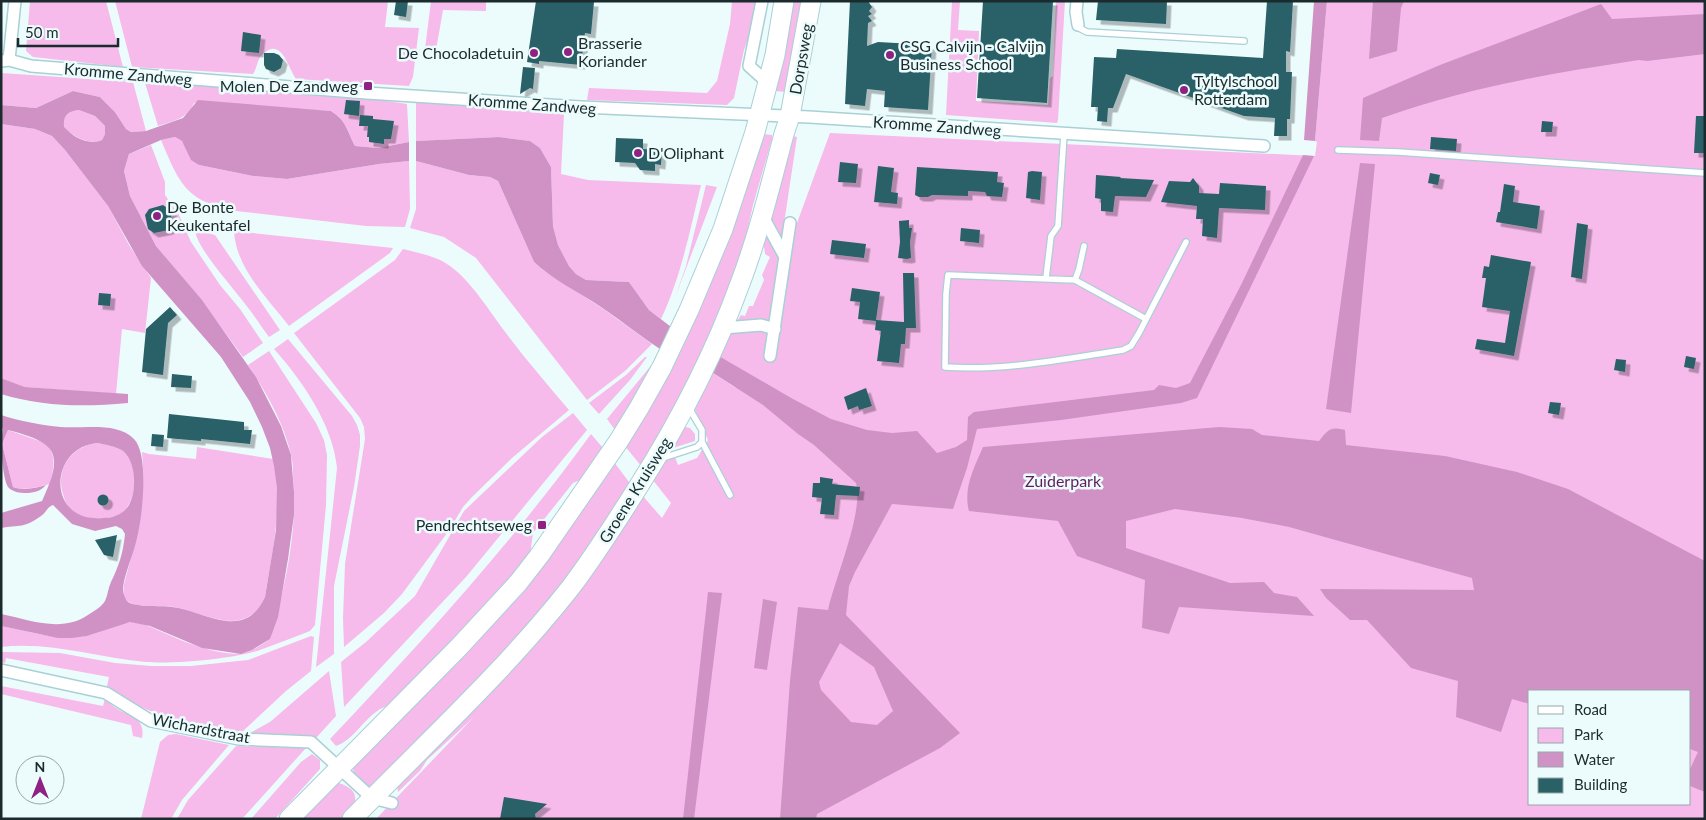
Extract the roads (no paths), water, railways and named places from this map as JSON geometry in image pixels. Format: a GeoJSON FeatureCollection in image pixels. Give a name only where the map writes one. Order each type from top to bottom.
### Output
{"type":"FeatureCollection","features":[{"type":"Feature","properties":{"kind":"main road","name":"Dorpsweg"},"geometry":{"type":"LineString","coordinates":[[760,115],[778,40],[784,1]]}},
{"type":"Feature","properties":{"kind":"main road","name":"Dorpsweg"},"geometry":{"type":"LineString","coordinates":[[790,116],[811,1]]}},
{"type":"Feature","properties":{"kind":"main road"},"geometry":{"type":"LineString","coordinates":[[289,819],[459,647],[518,583],[549,542],[618,442],[662,367],[723,229],[760,115]]}},
{"type":"Feature","properties":{"kind":"main road","name":"Groene Kruisweg"},"geometry":{"type":"LineString","coordinates":[[352,819],[477,694],[564,595],[595,555],[655,462],[699,382],[720,336],[742,278],[790,116]]}},
{"type":"Feature","properties":{"kind":"street"},"geometry":{"type":"LineString","coordinates":[[5,61],[15,1]]}},
{"type":"Feature","properties":{"kind":"street","name":"Dorpsweg"},"geometry":{"type":"LineString","coordinates":[[762,1],[749,66],[768,83]]}},
{"type":"Feature","properties":{"kind":"street"},"geometry":{"type":"LineString","coordinates":[[1077,1],[1078,25]]}},
{"type":"Feature","properties":{"kind":"street","name":"Kromme Zandweg"},"geometry":{"type":"LineString","coordinates":[[5,61],[31,66],[367,93],[581,107],[790,116],[1264,146]]}},
{"type":"Feature","properties":{"kind":"street"},"geometry":{"type":"LineString","coordinates":[[761,214],[785,257]]}},
{"type":"Feature","properties":{"kind":"street"},"geometry":{"type":"LineString","coordinates":[[770,356],[790,223]]}},
{"type":"Feature","properties":{"kind":"street"},"geometry":{"type":"LineString","coordinates":[[720,336],[762,325],[774,329]]}},
{"type":"Feature","properties":{"kind":"street","name":"Wichardstraat"},"geometry":{"type":"LineString","coordinates":[[1,670],[106,693],[152,721],[240,739],[311,742],[340,769]]}},
{"type":"Feature","properties":{"kind":"street"},"geometry":{"type":"LineString","coordinates":[[340,769],[372,798],[392,803]]}},
{"type":"Feature","properties":{"kind":"lane"},"geometry":{"type":"LineString","coordinates":[[1078,25],[1081,29],[1088,32],[1244,42]]}},
{"type":"Feature","properties":{"kind":"lane"},"geometry":{"type":"LineString","coordinates":[[1046,278],[1051,236],[1058,226],[1064,134]]}},
{"type":"Feature","properties":{"kind":"lane"},"geometry":{"type":"LineString","coordinates":[[1338,150],[1398,152],[1705,173]]}},
{"type":"Feature","properties":{"kind":"lane"},"geometry":{"type":"LineString","coordinates":[[1146,319],[1075,280],[948,275],[945,367],[966,369],[1012,366],[1123,350],[1131,346],[1146,319],[1186,242]]}},
{"type":"Feature","properties":{"kind":"lane"},"geometry":{"type":"LineString","coordinates":[[1075,280],[1084,246]]}},
{"type":"Feature","properties":{"kind":"lane"},"geometry":{"type":"LineString","coordinates":[[687,404],[702,430],[702,442],[730,496]]}},
{"type":"Feature","properties":{"kind":"lane"},"geometry":{"type":"LineString","coordinates":[[655,462],[668,455],[697,447],[702,442]]}},
{"type":"Feature","properties":{"kind":"water"},"geometry":{"type":"Polygon","coordinates":[[[1314,1],[1327,1],[1315,141],[1304,140],[1314,1]]]}},
{"type":"Feature","properties":{"kind":"water"},"geometry":{"type":"Polygon","coordinates":[[[1373,1],[1404,1],[1401,8],[1397,51],[1369,59],[1373,1]]]}},
{"type":"Feature","properties":{"kind":"water"},"geometry":{"type":"Polygon","coordinates":[[[1601,4],[1612,19],[1705,14],[1705,54],[1606,65],[1541,76],[1477,90],[1413,107],[1382,118],[1379,141],[1360,140],[1363,98],[1440,65],[1601,4]]]}},
{"type":"Feature","properties":{"kind":"water"},"geometry":{"type":"Polygon","coordinates":[[[73,91],[100,97],[115,112],[126,129],[131,132],[146,131],[183,118],[198,100],[331,111],[344,123],[355,146],[378,148],[409,142],[409,161],[287,179],[253,176],[199,165],[191,160],[182,141],[175,137],[161,140],[129,154],[124,171],[130,196],[156,246],[202,300],[256,377],[281,426],[291,455],[294,515],[278,617],[270,639],[252,650],[241,654],[202,648],[150,626],[130,622],[87,636],[72,638],[58,638],[1,626],[1,614],[35,622],[58,624],[80,619],[97,609],[106,599],[120,559],[125,534],[122,529],[116,526],[95,531],[72,524],[53,505],[31,523],[1,528],[1,513],[42,501],[49,485],[54,461],[52,452],[47,446],[25,435],[8,430],[2,444],[3,429],[1,427],[1,415],[53,426],[109,428],[127,433],[134,439],[139,447],[142,459],[142,504],[135,547],[126,573],[123,591],[127,601],[135,605],[179,608],[227,621],[245,619],[254,613],[265,597],[276,530],[277,488],[270,448],[250,402],[221,357],[142,266],[108,206],[52,136],[35,129],[1,124],[1,105],[36,108],[73,91]],[[79,110],[67,114],[64,119],[64,127],[72,134],[82,140],[92,142],[102,140],[105,134],[105,126],[95,116],[79,110]],[[98,443],[82,447],[70,457],[63,469],[60,484],[63,497],[71,509],[84,516],[107,518],[121,513],[127,508],[132,499],[134,477],[131,462],[123,451],[98,443]]]}},
{"type":"Feature","properties":{"kind":"water"},"geometry":{"type":"Polygon","coordinates":[[[499,137],[530,141],[540,148],[551,167],[553,226],[558,245],[569,266],[576,274],[586,280],[629,282],[649,310],[679,333],[674,358],[601,307],[549,275],[534,262],[498,181],[490,177],[469,175],[416,161],[416,141],[499,137]]]}},
{"type":"Feature","properties":{"kind":"water"},"geometry":{"type":"Polygon","coordinates":[[[1303,155],[1314,156],[1197,398],[1181,403],[1061,420],[977,429],[967,468],[953,509],[892,504],[849,586],[846,615],[960,733],[940,748],[817,814],[816,819],[780,819],[790,681],[798,607],[828,610],[853,527],[856,511],[856,483],[814,445],[763,405],[710,371],[705,348],[831,419],[867,430],[892,433],[917,431],[937,453],[956,447],[967,440],[968,417],[974,412],[1154,390],[1159,385],[1176,388],[1190,383],[1241,285],[1303,155]],[[840,643],[819,682],[821,690],[851,722],[877,725],[893,711],[874,667],[840,643]]]}},
{"type":"Feature","properties":{"kind":"water"},"geometry":{"type":"Polygon","coordinates":[[[1360,163],[1375,164],[1351,413],[1326,409],[1360,163]]]}},
{"type":"Feature","properties":{"kind":"water"},"geometry":{"type":"Polygon","coordinates":[[[1,378],[25,387],[128,394],[128,403],[64,405],[17,398],[1,394],[1,378]]]}},
{"type":"Feature","properties":{"kind":"water"},"geometry":{"type":"Polygon","coordinates":[[[1219,427],[1252,429],[1262,435],[1319,441],[1330,430],[1336,428],[1345,430],[1346,445],[1445,456],[1517,472],[1568,489],[1705,561],[1705,792],[1691,786],[1691,767],[1698,752],[1691,749],[1691,690],[1528,690],[1528,703],[1512,699],[1501,732],[1456,717],[1458,681],[1411,668],[1367,620],[1350,620],[1326,598],[1320,589],[1474,590],[1472,578],[1289,527],[1242,518],[1175,509],[1126,521],[1126,548],[1230,583],[1264,582],[1274,593],[1297,597],[1314,616],[1179,607],[1169,634],[1142,628],[1145,580],[1077,556],[1058,521],[969,511],[968,486],[983,447],[1219,427]]]}},
{"type":"Feature","properties":{"kind":"water"},"geometry":{"type":"Polygon","coordinates":[[[2,444],[13,487],[26,489],[46,485],[35,492],[14,491],[8,487],[3,467],[2,444]]]}},
{"type":"Feature","properties":{"kind":"water"},"geometry":{"type":"Polygon","coordinates":[[[708,592],[722,593],[694,819],[683,819],[708,592]]]}},
{"type":"Feature","properties":{"kind":"water"},"geometry":{"type":"Polygon","coordinates":[[[763,599],[777,602],[767,670],[754,668],[763,599]]]}},
{"type":"Feature","properties":{"kind":"place","name":"Brasserie Koriander"},"geometry":{"type":"Point","coordinates":[568,52]}},
{"type":"Feature","properties":{"kind":"place","name":"De Chocoladetuin"},"geometry":{"type":"Point","coordinates":[534,53]}},
{"type":"Feature","properties":{"kind":"place","name":"CSG Calvijn - Calvijn Business School"},"geometry":{"type":"Point","coordinates":[890,55]}},
{"type":"Feature","properties":{"kind":"place","name":"Molen De Zandweg"},"geometry":{"type":"Point","coordinates":[368,86]}},
{"type":"Feature","properties":{"kind":"place","name":"Tyltylschool Rotterdam"},"geometry":{"type":"Point","coordinates":[1184,90]}},
{"type":"Feature","properties":{"kind":"place","name":"D'Oliphant"},"geometry":{"type":"Point","coordinates":[638,153]}},
{"type":"Feature","properties":{"kind":"place","name":"De Bonte Keukentafel"},"geometry":{"type":"Point","coordinates":[157,216]}},
{"type":"Feature","properties":{"kind":"place","name":"Pendrechtseweg"},"geometry":{"type":"Point","coordinates":[542,525]}},
{"type":"Feature","properties":{"kind":"park label","name":"Zuiderpark"},"geometry":{"type":"Point","coordinates":[1063,481]}}]}
